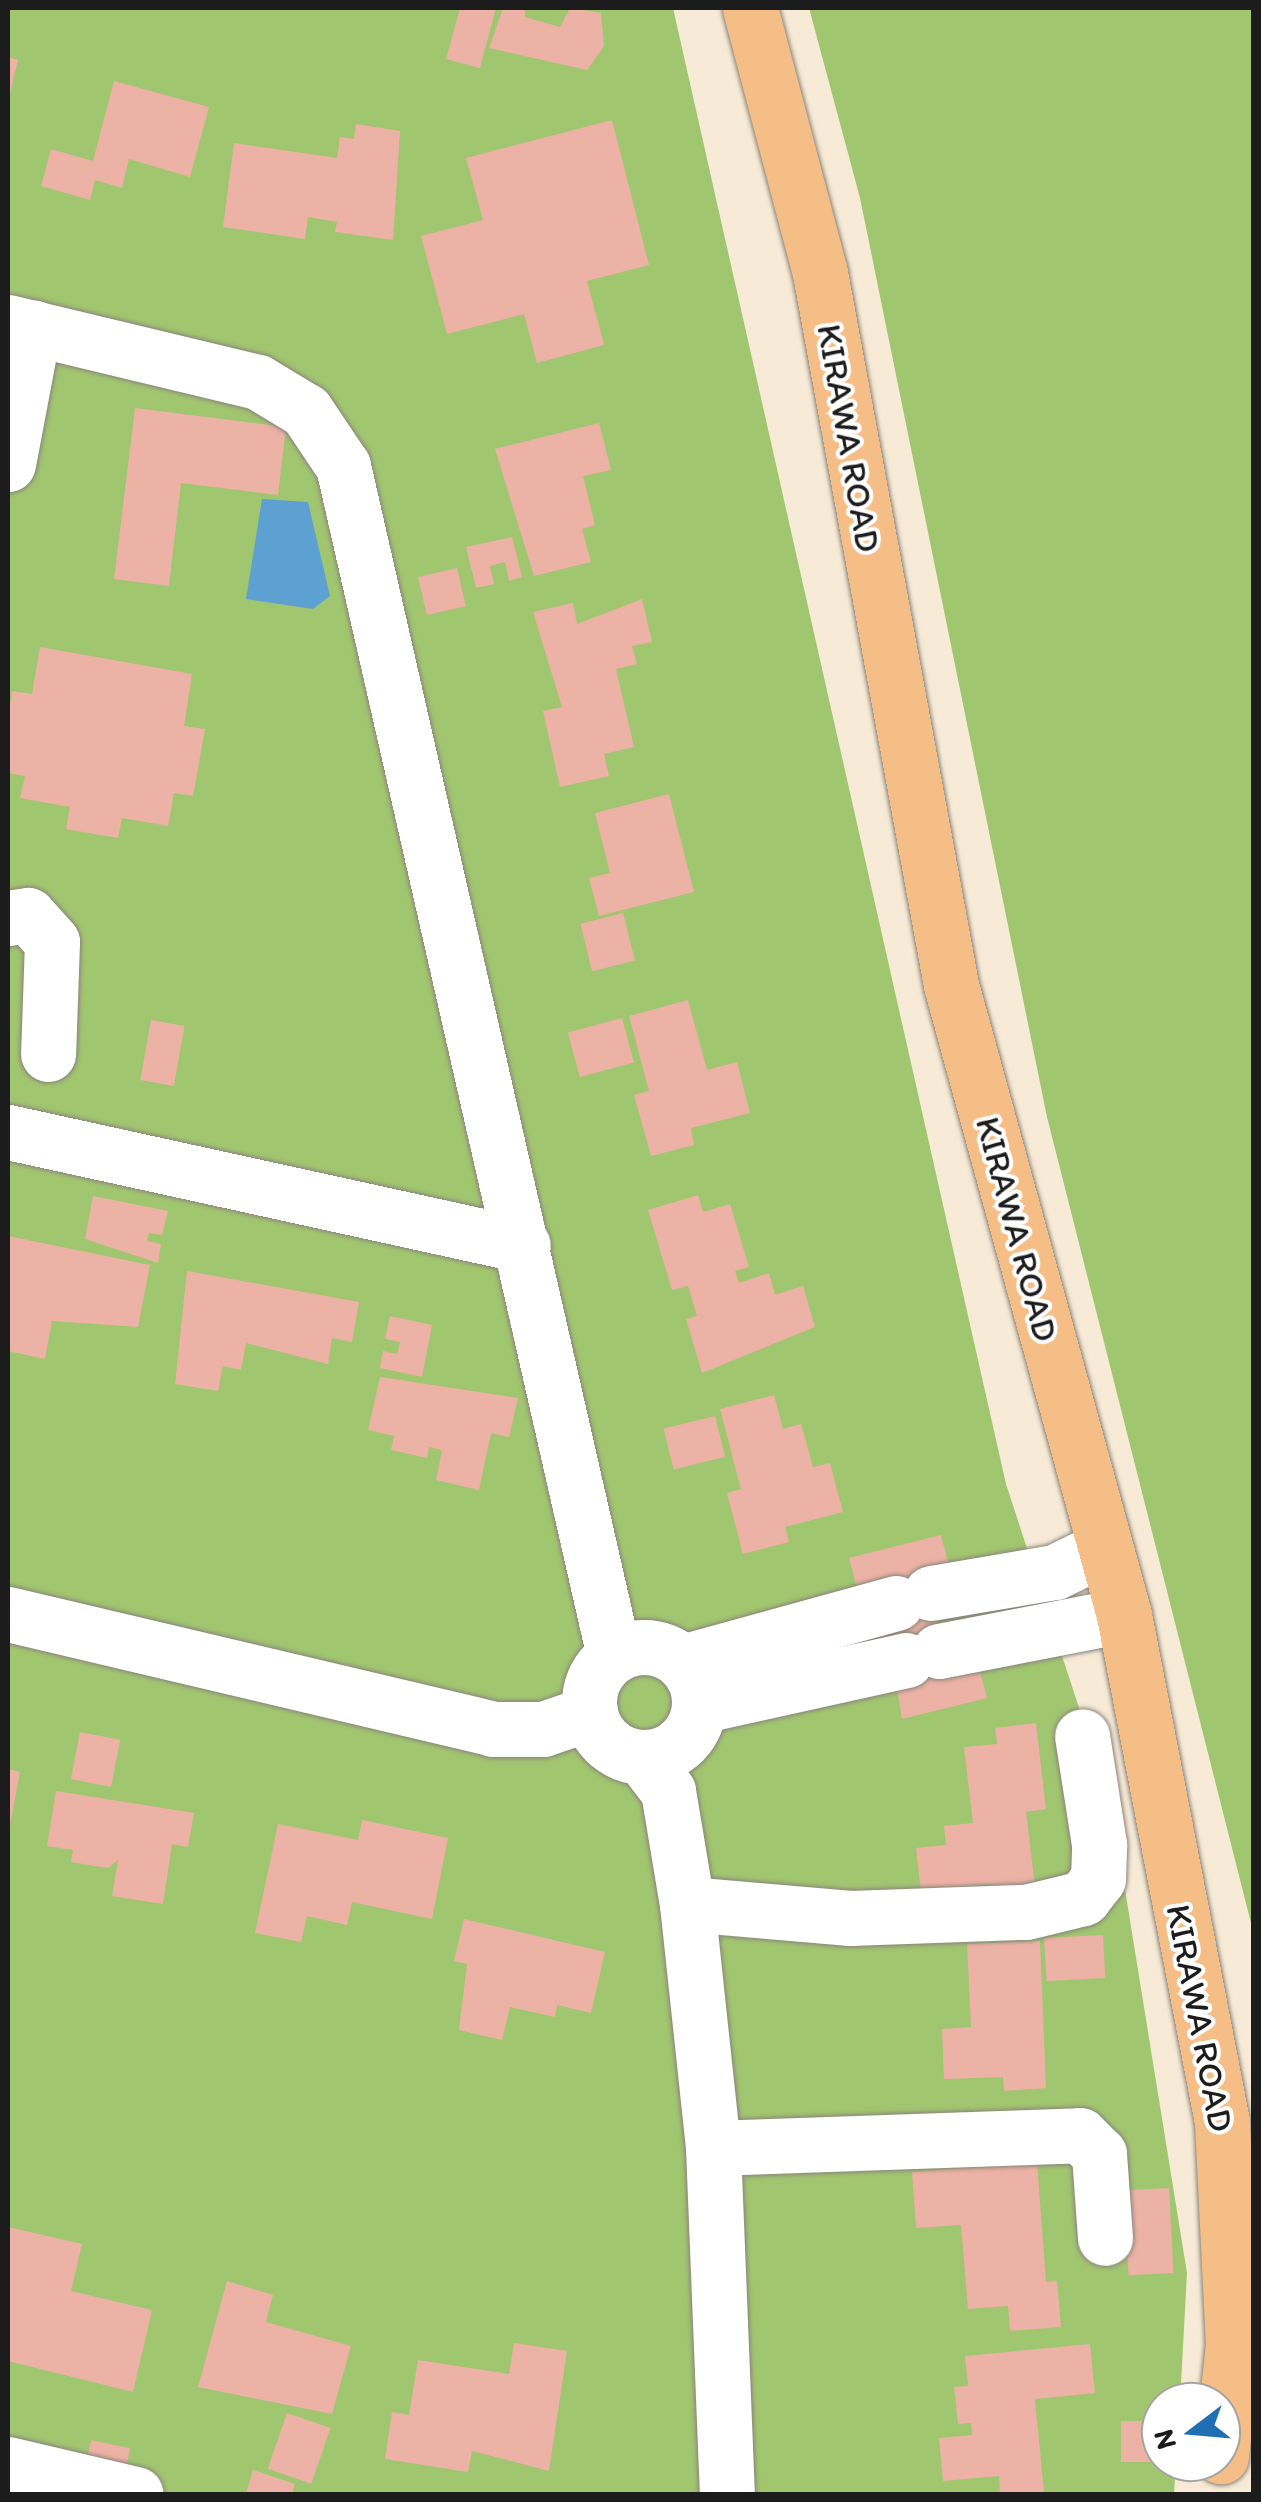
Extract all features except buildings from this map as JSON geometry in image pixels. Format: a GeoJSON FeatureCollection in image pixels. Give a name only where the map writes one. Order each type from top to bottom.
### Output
{"type":"FeatureCollection","features":[{"type":"Feature","properties":{"kind":"main road","name":"KIRAWA ROAD"},"geometry":{"type":"LineString","coordinates":[[750,8],[820,273],[947,968],[1124,1615],[1222,2122],[1233,2344],[1229,2382]]}},
{"type":"Feature","properties":{"kind":"street"},"geometry":{"type":"LineString","coordinates":[[8,464],[21,324],[258,382],[306,411],[343,466],[614,1656]]}},
{"type":"Feature","properties":{"kind":"street"},"geometry":{"type":"LineString","coordinates":[[8,918],[28,915],[52,942],[48,1054]]}},
{"type":"Feature","properties":{"kind":"street"},"geometry":{"type":"LineString","coordinates":[[8,1132],[522,1245]]}},
{"type":"Feature","properties":{"kind":"street"},"geometry":{"type":"LineString","coordinates":[[690,1684],[914,1598],[1055,1572],[1104,1548]]}},
{"type":"Feature","properties":{"kind":"street"},"geometry":{"type":"LineString","coordinates":[[8,1614],[492,1729],[543,1729],[590,1714]]}},
{"type":"Feature","properties":{"kind":"street"},"geometry":{"type":"LineString","coordinates":[[690,1684],[670,1751],[642,1757],[615,1749],[590,1714],[591,1687],[614,1656],[648,1648],[690,1684],[922,1656],[1124,1615]]}},
{"type":"Feature","properties":{"kind":"street"},"geometry":{"type":"LineString","coordinates":[[687,1904],[850,1918],[1026,1912],[1083,1898],[1098,1879],[1099,1844],[1082,1736]]}},
{"type":"Feature","properties":{"kind":"street"},"geometry":{"type":"LineString","coordinates":[[642,1757],[668,1790],[687,1904],[713,2148],[727,2494]]}},
{"type":"Feature","properties":{"kind":"street"},"geometry":{"type":"LineString","coordinates":[[713,2148],[1080,2135],[1099,2154],[1105,2238]]}},
{"type":"Feature","properties":{"kind":"street"},"geometry":{"type":"LineString","coordinates":[[8,2464],[136,2494]]}},
{"type":"Feature","properties":{"kind":"green space"},"geometry":{"type":"Polygon","coordinates":[[[8,8],[673,8],[1006,1484],[1112,1809],[1187,2273],[1181,2382],[1141,2382],[1141,2482],[1175,2482],[1174,2494],[8,2494],[8,8]]]}},
{"type":"Feature","properties":{"kind":"green space"},"geometry":{"type":"Polygon","coordinates":[[[809,8],[1253,8],[1253,1931],[1047,1117],[860,198],[809,8]]]}},
{"type":"Feature","properties":{"kind":"water"},"geometry":{"type":"Polygon","coordinates":[[[262,499],[308,502],[330,596],[313,609],[246,599],[262,499]]]}}]}
